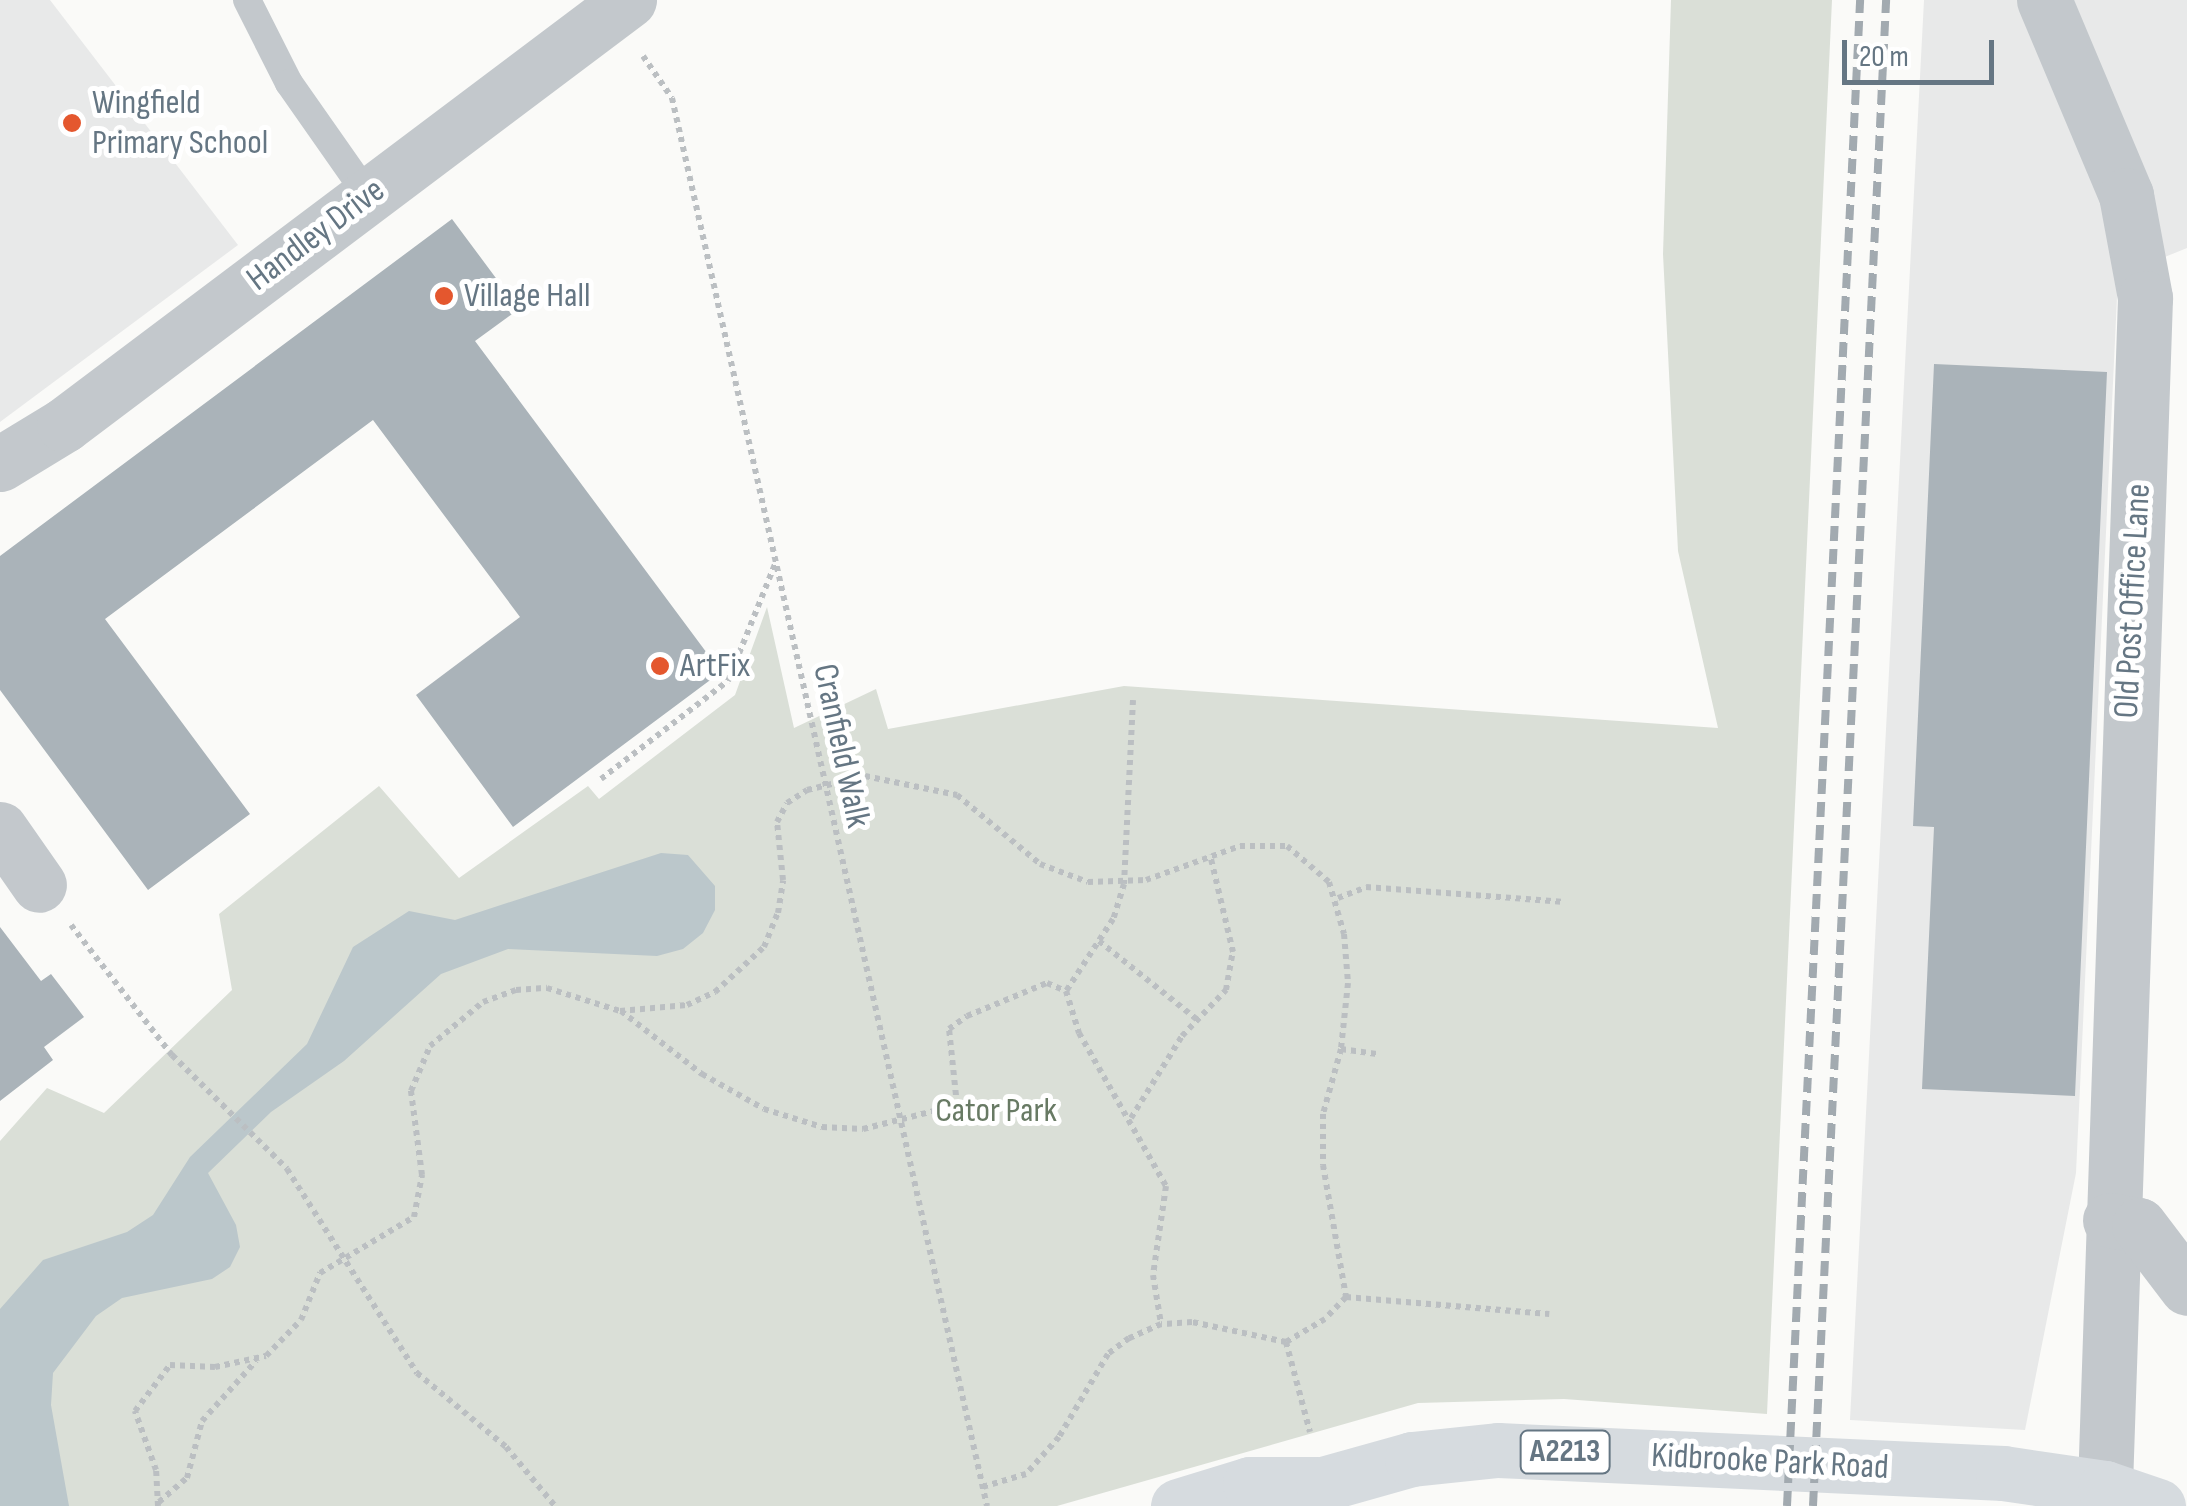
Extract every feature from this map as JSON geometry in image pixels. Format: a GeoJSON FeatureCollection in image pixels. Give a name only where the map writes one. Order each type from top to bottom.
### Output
{"type":"FeatureCollection","features":[{"type":"Feature","properties":{"kind":"highway","name":"Kidbrooke Park Road"},"geometry":{"type":"LineString","coordinates":[[1178,1506],[1250,1484],[1498,1450],[2003,1473],[2105,1488],[2158,1506]]}},
{"type":"Feature","properties":{"kind":"street","name":"Old Post Office Lane"},"geometry":{"type":"LineString","coordinates":[[2044,0],[2126,194],[2145,298],[2110,1220],[2105,1488]]}},
{"type":"Feature","properties":{"kind":"street","name":"Handley Drive"},"geometry":{"type":"LineString","coordinates":[[0,464],[64,425],[621,6]]}},
{"type":"Feature","properties":{"kind":"street"},"geometry":{"type":"LineString","coordinates":[[0,828],[39,885]]}},
{"type":"Feature","properties":{"kind":"street"},"geometry":{"type":"LineString","coordinates":[[2110,1220],[2140,1225],[2187,1288]]}},
{"type":"Feature","properties":{"kind":"lane"},"geometry":{"type":"LineString","coordinates":[[247,0],[289,83],[368,196]]}},
{"type":"Feature","properties":{"kind":"path","name":"Cranfield Walk"},"geometry":{"type":"LineString","coordinates":[[621,6],[672,98],[986,1506]]}},
{"type":"Feature","properties":{"kind":"path"},"geometry":{"type":"LineString","coordinates":[[601,779],[728,681],[776,563]]}},
{"type":"Feature","properties":{"kind":"path"},"geometry":{"type":"LineString","coordinates":[[1134,700],[1124,884],[1099,941],[1066,992],[1069,1013],[1166,1186],[1152,1275],[1161,1324]]}},
{"type":"Feature","properties":{"kind":"path"},"geometry":{"type":"LineString","coordinates":[[620,1011],[687,1005],[742,972],[764,948],[778,914],[783,880],[777,822],[787,802],[824,786],[887,776],[956,794],[1040,864],[1088,882],[1124,884],[1240,846],[1287,846],[1310,861],[1338,898],[1348,983],[1341,1049],[1323,1114],[1324,1166],[1346,1297]]}},
{"type":"Feature","properties":{"kind":"path"},"geometry":{"type":"LineString","coordinates":[[1131,1118],[1182,1036],[1226,990],[1233,952],[1210,856]]}},
{"type":"Feature","properties":{"kind":"path"},"geometry":{"type":"LineString","coordinates":[[39,885],[172,1055],[268,1149],[306,1196],[341,1258],[418,1373],[506,1447],[555,1506]]}},
{"type":"Feature","properties":{"kind":"path"},"geometry":{"type":"LineString","coordinates":[[1338,898],[1366,888],[1564,902]]}},
{"type":"Feature","properties":{"kind":"path"},"geometry":{"type":"LineString","coordinates":[[1099,941],[1199,1022]]}},
{"type":"Feature","properties":{"kind":"path"},"geometry":{"type":"LineString","coordinates":[[158,1504],[156,1470],[135,1411],[170,1365],[215,1367],[258,1358],[285,1341],[320,1273],[341,1258],[400,1230],[422,1198],[411,1092],[430,1046],[483,1002],[516,990],[563,991],[620,1011],[702,1074],[764,1109],[822,1127],[899,1124],[957,1105],[949,1029],[1048,984],[1066,992]]}},
{"type":"Feature","properties":{"kind":"path"},"geometry":{"type":"LineString","coordinates":[[1341,1049],[1377,1054]]}},
{"type":"Feature","properties":{"kind":"path"},"geometry":{"type":"LineString","coordinates":[[982,1487],[1026,1474],[1059,1438],[1108,1354],[1161,1324],[1192,1322],[1286,1342],[1316,1326],[1346,1297],[1549,1314]]}},
{"type":"Feature","properties":{"kind":"path"},"geometry":{"type":"LineString","coordinates":[[1286,1342],[1308,1475]]}},
{"type":"Feature","properties":{"kind":"path"},"geometry":{"type":"LineString","coordinates":[[158,1504],[187,1478],[202,1421],[243,1382],[258,1358]]}},
{"type":"Feature","properties":{"kind":"shaded area","name":"Wingfield Primary School"},"geometry":{"type":"Polygon","coordinates":[[[0,0],[50,0],[238,245],[0,422],[0,0]]]}},
{"type":"Feature","properties":{"kind":"shaded area"},"geometry":{"type":"Polygon","coordinates":[[[1924,0],[2187,0],[2187,248],[2118,276],[2076,1173],[2025,1430],[1850,1420],[1924,0]]]}},
{"type":"Feature","properties":{"kind":"shaded area"},"geometry":{"type":"Polygon","coordinates":[[[661,853],[688,855],[715,886],[715,910],[703,933],[683,949],[657,956],[508,949],[441,974],[344,1061],[271,1112],[208,1173],[236,1225],[240,1247],[230,1267],[212,1279],[122,1298],[96,1316],[53,1373],[51,1405],[69,1506],[0,1506],[0,1309],[43,1260],[127,1232],[153,1215],[190,1157],[307,1044],[353,947],[409,911],[455,920],[661,853]]]}},
{"type":"Feature","properties":{"kind":"green space","name":"Cator Park"},"geometry":{"type":"Polygon","coordinates":[[[1671,0],[1832,0],[1767,1414],[1564,1399],[1418,1403],[1057,1506],[0,1506],[0,1141],[47,1088],[104,1113],[232,990],[219,914],[379,786],[459,878],[588,786],[599,799],[735,695],[767,607],[794,728],[876,689],[888,729],[1124,686],[1718,728],[1678,551],[1663,254],[1671,0]]]}},
{"type":"Feature","properties":{"kind":"building"},"geometry":{"type":"Polygon","coordinates":[[[452,219],[519,309],[475,341],[721,672],[513,827],[416,695],[520,617],[373,420],[105,619],[250,814],[148,890],[0,690],[0,556],[452,219]]]}},
{"type":"Feature","properties":{"kind":"building"},"geometry":{"type":"Polygon","coordinates":[[[1934,364],[2107,372],[2075,1096],[1922,1089],[1934,827],[1913,826],[1934,364]]]}},
{"type":"Feature","properties":{"kind":"building"},"geometry":{"type":"Polygon","coordinates":[[[0,927],[41,981],[51,974],[84,1017],[44,1047],[53,1060],[0,1101],[0,927]]]}},
{"type":"Feature","properties":{"kind":"railway"},"geometry":{"type":"LineString","coordinates":[[1787,1506],[1860,0]]}},
{"type":"Feature","properties":{"kind":"railway"},"geometry":{"type":"LineString","coordinates":[[1813,1506],[1886,0]]}},
{"type":"Feature","properties":{"kind":"place","name":"Wingfield Primary School"},"geometry":{"type":"Point","coordinates":[72,123]}},
{"type":"Feature","properties":{"kind":"place","name":"Village Hall"},"geometry":{"type":"Point","coordinates":[444,296]}},
{"type":"Feature","properties":{"kind":"place","name":"ArtFix"},"geometry":{"type":"Point","coordinates":[660,666]}}]}
